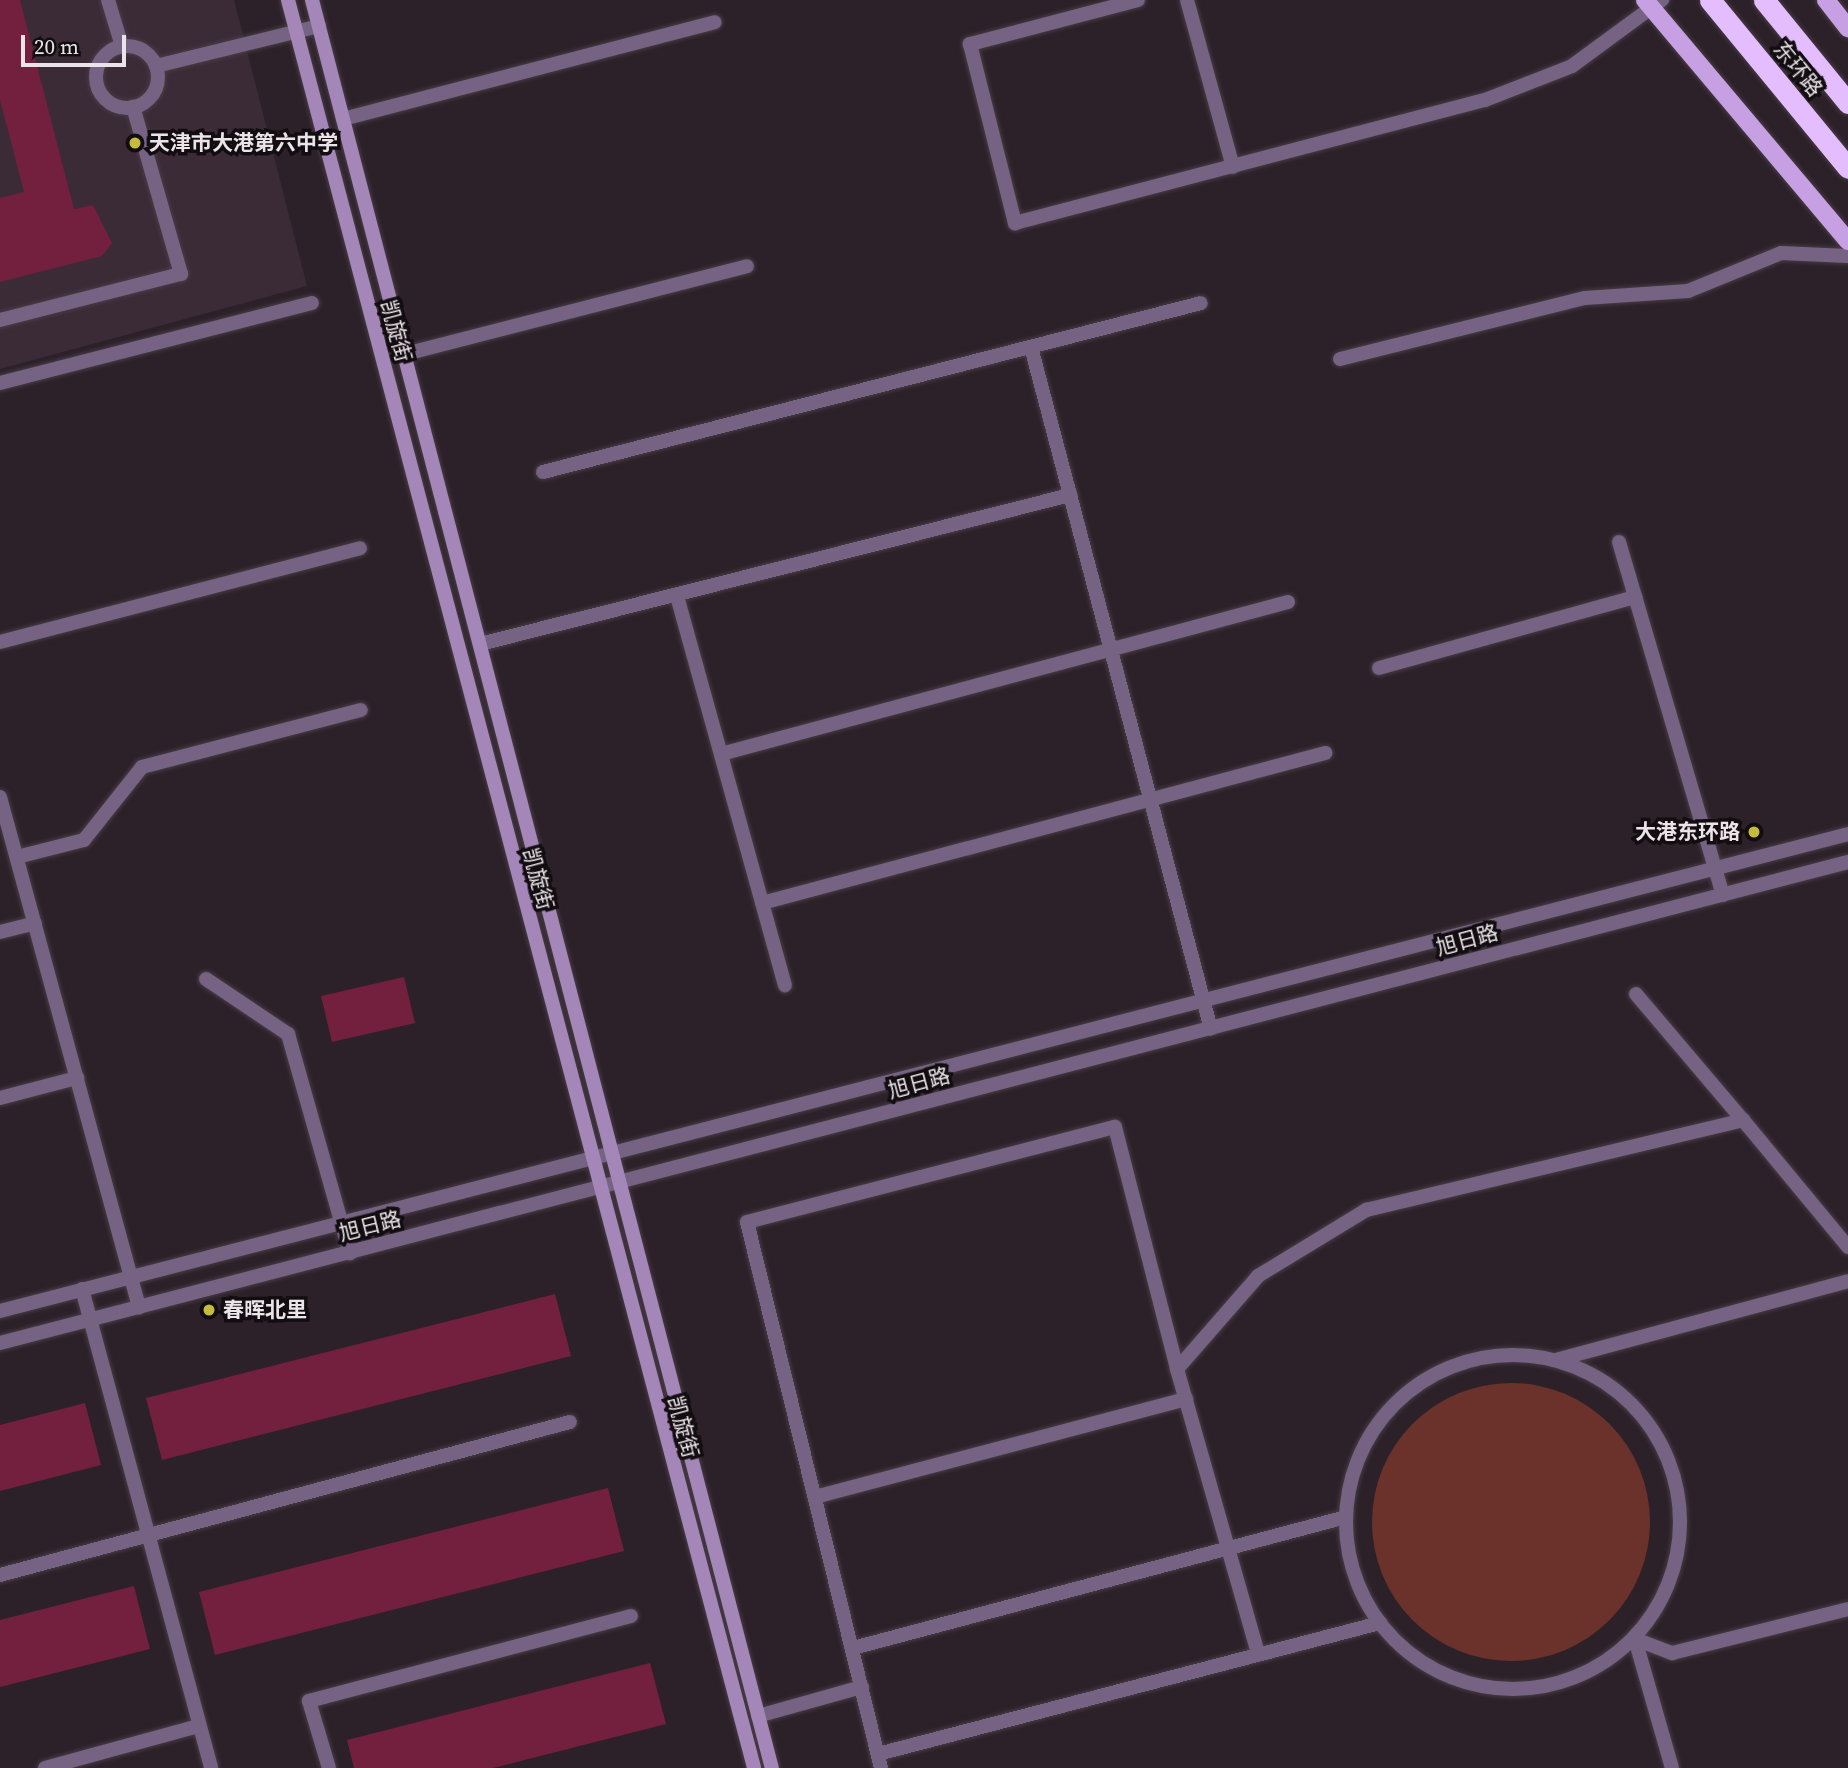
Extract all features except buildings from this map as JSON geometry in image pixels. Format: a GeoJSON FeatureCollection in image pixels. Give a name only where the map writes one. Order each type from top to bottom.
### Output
{"type":"FeatureCollection","features":[{"type":"Feature","properties":{"kind":"highway","name":"东环路"},"geometry":{"type":"LineString","coordinates":[[1710,0],[1848,169]]}},
{"type":"Feature","properties":{"kind":"highway","name":"东环路"},"geometry":{"type":"LineString","coordinates":[[1764,0],[1848,103]]}},
{"type":"Feature","properties":{"kind":"main road"},"geometry":{"type":"LineString","coordinates":[[1826,0],[1848,27]]}},
{"type":"Feature","properties":{"kind":"main road"},"geometry":{"type":"LineString","coordinates":[[1653,3],[1848,242]]}},
{"type":"Feature","properties":{"kind":"street"},"geometry":{"type":"LineString","coordinates":[[108,0],[122,46]]}},
{"type":"Feature","properties":{"kind":"street","name":"凯旋街"},"geometry":{"type":"LineString","coordinates":[[288,0],[589,1159],[754,1768]]}},
{"type":"Feature","properties":{"kind":"street","name":"凯旋街"},"geometry":{"type":"LineString","coordinates":[[312,0],[622,1183],[772,1768]]}},
{"type":"Feature","properties":{"kind":"street"},"geometry":{"type":"LineString","coordinates":[[1138,0],[970,44],[1015,223],[1485,100],[1572,66],[1653,3]]}},
{"type":"Feature","properties":{"kind":"street"},"geometry":{"type":"LineString","coordinates":[[1188,0],[1233,167]]}},
{"type":"Feature","properties":{"kind":"street"},"geometry":{"type":"LineString","coordinates":[[344,120],[715,22]]}},
{"type":"Feature","properties":{"kind":"street"},"geometry":{"type":"LineString","coordinates":[[156,66],[319,26]]}},
{"type":"Feature","properties":{"kind":"street"},"geometry":{"type":"LineString","coordinates":[[122,46],[143,50],[156,66],[156,87],[133,107],[106,99],[96,82],[99,63],[122,46]]}},
{"type":"Feature","properties":{"kind":"street"},"geometry":{"type":"LineString","coordinates":[[0,320],[181,274],[133,107]]}},
{"type":"Feature","properties":{"kind":"street"},"geometry":{"type":"LineString","coordinates":[[1340,359],[1585,298],[1688,292],[1781,253],[1848,256]]}},
{"type":"Feature","properties":{"kind":"street"},"geometry":{"type":"LineString","coordinates":[[405,354],[747,266]]}},
{"type":"Feature","properties":{"kind":"street"},"geometry":{"type":"LineString","coordinates":[[0,383],[312,303]]}},
{"type":"Feature","properties":{"kind":"street"},"geometry":{"type":"LineString","coordinates":[[543,472],[1201,303]]}},
{"type":"Feature","properties":{"kind":"street"},"geometry":{"type":"LineString","coordinates":[[1031,347],[1211,1029]]}},
{"type":"Feature","properties":{"kind":"street"},"geometry":{"type":"LineString","coordinates":[[481,644],[1070,495]]}},
{"type":"Feature","properties":{"kind":"street"},"geometry":{"type":"LineString","coordinates":[[1619,542],[1723,895]]}},
{"type":"Feature","properties":{"kind":"street"},"geometry":{"type":"LineString","coordinates":[[0,642],[360,548]]}},
{"type":"Feature","properties":{"kind":"street"},"geometry":{"type":"LineString","coordinates":[[677,596],[785,985]]}},
{"type":"Feature","properties":{"kind":"street"},"geometry":{"type":"LineString","coordinates":[[1379,668],[1635,597]]}},
{"type":"Feature","properties":{"kind":"street"},"geometry":{"type":"LineString","coordinates":[[721,754],[1288,602]]}},
{"type":"Feature","properties":{"kind":"street"},"geometry":{"type":"LineString","coordinates":[[17,857],[84,840],[142,767],[361,710]]}},
{"type":"Feature","properties":{"kind":"street"},"geometry":{"type":"LineString","coordinates":[[762,902],[1325,752]]}},
{"type":"Feature","properties":{"kind":"street"},"geometry":{"type":"LineString","coordinates":[[0,797],[139,1307]]}},
{"type":"Feature","properties":{"kind":"street","name":"旭日路"},"geometry":{"type":"LineString","coordinates":[[0,1311],[1848,834]]}},
{"type":"Feature","properties":{"kind":"street","name":"旭日路"},"geometry":{"type":"LineString","coordinates":[[0,1343],[1848,862]]}},
{"type":"Feature","properties":{"kind":"street"},"geometry":{"type":"LineString","coordinates":[[0,932],[34,923]]}},
{"type":"Feature","properties":{"kind":"street"},"geometry":{"type":"LineString","coordinates":[[206,979],[288,1034],[350,1253]]}},
{"type":"Feature","properties":{"kind":"street"},"geometry":{"type":"LineString","coordinates":[[1636,994],[1848,1247]]}},
{"type":"Feature","properties":{"kind":"street"},"geometry":{"type":"LineString","coordinates":[[0,1098],[77,1078]]}},
{"type":"Feature","properties":{"kind":"street"},"geometry":{"type":"LineString","coordinates":[[1177,1369],[1258,1276],[1366,1210],[1743,1120]]}},
{"type":"Feature","properties":{"kind":"street"},"geometry":{"type":"LineString","coordinates":[[1258,1654],[1177,1369],[1115,1127],[747,1222],[879,1761],[1258,1654],[1380,1623]]}},
{"type":"Feature","properties":{"kind":"street"},"geometry":{"type":"LineString","coordinates":[[1556,1360],[1848,1282]]}},
{"type":"Feature","properties":{"kind":"street"},"geometry":{"type":"LineString","coordinates":[[82,1289],[211,1768]]}},
{"type":"Feature","properties":{"kind":"street"},"geometry":{"type":"LineString","coordinates":[[1505,1354],[1556,1360],[1613,1388],[1642,1414],[1668,1458],[1681,1508],[1677,1559],[1658,1606],[1635,1639],[1580,1675],[1528,1689],[1474,1685],[1424,1665],[1380,1623],[1356,1583],[1346,1517],[1350,1477],[1373,1428],[1410,1389],[1455,1364],[1505,1354]]}},
{"type":"Feature","properties":{"kind":"street"},"geometry":{"type":"LineString","coordinates":[[815,1497],[1186,1399]]}},
{"type":"Feature","properties":{"kind":"street"},"geometry":{"type":"LineString","coordinates":[[0,1575],[570,1422]]}},
{"type":"Feature","properties":{"kind":"street"},"geometry":{"type":"LineString","coordinates":[[853,1648],[1346,1517]]}},
{"type":"Feature","properties":{"kind":"street"},"geometry":{"type":"LineString","coordinates":[[1635,1639],[1672,1653],[1848,1608]]}},
{"type":"Feature","properties":{"kind":"street"},"geometry":{"type":"LineString","coordinates":[[329,1768],[309,1702],[631,1616]]}},
{"type":"Feature","properties":{"kind":"street"},"geometry":{"type":"LineString","coordinates":[[1635,1639],[1672,1768]]}},
{"type":"Feature","properties":{"kind":"street"},"geometry":{"type":"LineString","coordinates":[[758,1716],[862,1687]]}},
{"type":"Feature","properties":{"kind":"street"},"geometry":{"type":"LineString","coordinates":[[45,1768],[199,1726]]}},
{"type":"Feature","properties":{"kind":"shaded area","name":"天津市大港第六中学"},"geometry":{"type":"Polygon","coordinates":[[[0,0],[234,0],[307,286],[0,369],[0,0]]]}},
{"type":"Feature","properties":{"kind":"shaded area"},"geometry":{"type":"Polygon","coordinates":[[[1511,1383],[1538,1386],[1564,1394],[1588,1407],[1609,1424],[1626,1445],[1639,1469],[1647,1495],[1650,1522],[1647,1549],[1639,1575],[1626,1599],[1609,1620],[1588,1637],[1564,1650],[1538,1658],[1511,1661],[1484,1658],[1458,1650],[1434,1637],[1413,1620],[1396,1599],[1383,1575],[1375,1549],[1372,1522],[1375,1495],[1383,1469],[1396,1445],[1413,1424],[1434,1407],[1458,1394],[1484,1386],[1511,1383]]]}},
{"type":"Feature","properties":{"kind":"place","name":"天津市大港第六中学"},"geometry":{"type":"Point","coordinates":[135,143]}},
{"type":"Feature","properties":{"kind":"place","name":"大港东环路"},"geometry":{"type":"Point","coordinates":[1754,832]}},
{"type":"Feature","properties":{"kind":"place","name":"春晖北里"},"geometry":{"type":"Point","coordinates":[209,1310]}}]}
